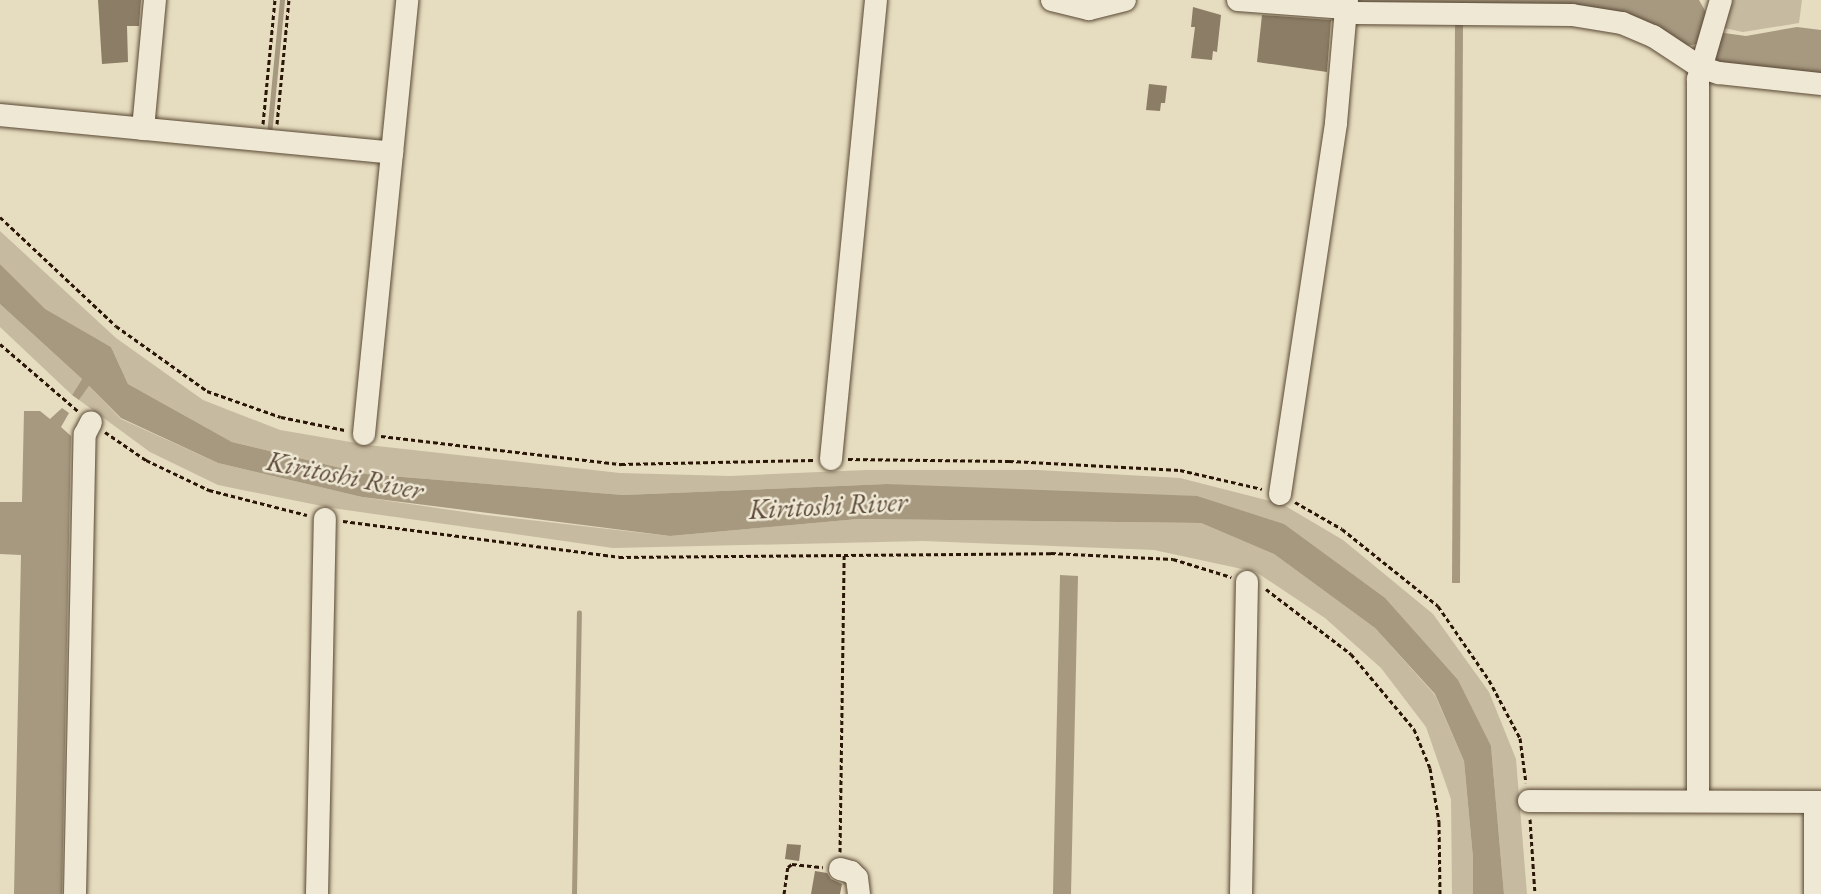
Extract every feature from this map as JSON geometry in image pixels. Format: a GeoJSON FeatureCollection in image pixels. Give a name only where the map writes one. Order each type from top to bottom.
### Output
{"type":"FeatureCollection","features":[{"type":"Feature","properties":{"kind":"street"},"geometry":{"type":"LineString","coordinates":[[143,129],[155,0]]}},
{"type":"Feature","properties":{"kind":"street"},"geometry":{"type":"LineString","coordinates":[[364,434],[407,0]]}},
{"type":"Feature","properties":{"kind":"street"},"geometry":{"type":"LineString","coordinates":[[831,459],[876,0]]}},
{"type":"Feature","properties":{"kind":"street"},"geometry":{"type":"LineString","coordinates":[[1052,0],[1089,9],[1125,0]]}},
{"type":"Feature","properties":{"kind":"street"},"geometry":{"type":"LineString","coordinates":[[1238,0],[1346,4],[1355,13],[1572,15],[1622,23],[1702,59],[1719,74],[1821,84]]}},
{"type":"Feature","properties":{"kind":"street"},"geometry":{"type":"LineString","coordinates":[[1698,801],[1702,59],[1721,0]]}},
{"type":"Feature","properties":{"kind":"street"},"geometry":{"type":"LineString","coordinates":[[1280,494],[1336,123],[1346,4]]}},
{"type":"Feature","properties":{"kind":"street"},"geometry":{"type":"LineString","coordinates":[[0,115],[392,153]]}},
{"type":"Feature","properties":{"kind":"street"},"geometry":{"type":"LineString","coordinates":[[75,894],[86,434],[91,422]]}},
{"type":"Feature","properties":{"kind":"street"},"geometry":{"type":"LineString","coordinates":[[317,894],[326,519]]}},
{"type":"Feature","properties":{"kind":"street"},"geometry":{"type":"LineString","coordinates":[[1241,894],[1247,582]]}},
{"type":"Feature","properties":{"kind":"street"},"geometry":{"type":"LineString","coordinates":[[1529,801],[1818,801],[1815,894]]}},
{"type":"Feature","properties":{"kind":"street"},"geometry":{"type":"LineString","coordinates":[[840,869],[851,872],[857,878],[859,894]]}},
{"type":"Feature","properties":{"kind":"path"},"geometry":{"type":"LineString","coordinates":[[268,141],[275,0]]}},
{"type":"Feature","properties":{"kind":"path"},"geometry":{"type":"LineString","coordinates":[[268,141],[289,0]]}},
{"type":"Feature","properties":{"kind":"path"},"geometry":{"type":"LineString","coordinates":[[0,217],[116,326],[207,391],[281,417],[364,434],[621,464],[724,464],[831,459],[1009,461],[1180,470],[1280,494],[1342,529],[1438,606],[1490,680],[1520,738],[1529,801],[1535,894]]}},
{"type":"Feature","properties":{"kind":"path"},"geometry":{"type":"LineString","coordinates":[[0,344],[91,422],[146,460],[209,490],[277,509],[326,519],[619,557],[1051,553],[1173,559],[1247,582],[1270,591],[1351,654],[1414,729],[1430,768],[1438,811],[1440,894]]}},
{"type":"Feature","properties":{"kind":"path"},"geometry":{"type":"LineString","coordinates":[[784,894],[788,867],[792,864],[840,869],[844,554]]}},
{"type":"Feature","properties":{"kind":"shaded area"},"geometry":{"type":"Polygon","coordinates":[[[1731,0],[1802,0],[1799,23],[1743,32],[1719,27],[1731,0]]]}},
{"type":"Feature","properties":{"kind":"shaded area"},"geometry":{"type":"Polygon","coordinates":[[[0,231],[116,338],[203,400],[280,430],[368,445],[620,473],[730,476],[866,470],[1038,470],[1180,478],[1282,504],[1343,540],[1433,614],[1489,692],[1516,759],[1527,894],[1504,894],[1491,746],[1284,524],[887,484],[623,495],[366,474],[232,442],[128,384],[111,347],[44,309],[0,264],[0,231]]]}},
{"type":"Feature","properties":{"kind":"shaded area"},"geometry":{"type":"Polygon","coordinates":[[[0,304],[82,379],[72,395],[0,327],[0,304]]]}},
{"type":"Feature","properties":{"kind":"shaded area"},"geometry":{"type":"Polygon","coordinates":[[[89,386],[121,419],[218,463],[362,497],[485,515],[670,536],[858,519],[1201,523],[1274,554],[1375,628],[1435,695],[1464,761],[1473,858],[1473,894],[1452,894],[1451,799],[1426,727],[1381,668],[1325,618],[1256,572],[1154,550],[923,541],[613,548],[332,508],[218,485],[150,452],[79,400],[89,386]]]}},
{"type":"Feature","properties":{"kind":"water"},"geometry":{"type":"Polygon","coordinates":[[[1358,0],[1699,0],[1717,32],[1746,36],[1797,27],[1821,30],[1821,73],[1715,62],[1697,44],[1686,46],[1655,25],[1359,3],[1358,0]]]}},
{"type":"Feature","properties":{"kind":"water"},"geometry":{"type":"Polygon","coordinates":[[[1455,24],[1463,24],[1460,583],[1452,583],[1455,24]]]}},
{"type":"Feature","properties":{"kind":"water","name":"Kiritoshi River"},"geometry":{"type":"Polygon","coordinates":[[[0,264],[45,309],[111,347],[128,384],[232,442],[366,474],[623,495],[887,484],[1197,496],[1284,524],[1385,598],[1458,680],[1491,746],[1504,894],[1473,894],[1473,858],[1464,761],[1435,694],[1375,628],[1274,554],[1201,523],[858,519],[670,536],[362,497],[218,463],[121,418],[89,386],[79,400],[72,395],[82,379],[0,304],[0,264]]]}},
{"type":"Feature","properties":{"kind":"water"},"geometry":{"type":"Polygon","coordinates":[[[62,408],[69,413],[61,427],[71,436],[62,894],[14,894],[21,555],[0,554],[0,502],[22,502],[24,411],[40,411],[50,419],[62,408]]]}},
{"type":"Feature","properties":{"kind":"water"},"geometry":{"type":"Polygon","coordinates":[[[1060,575],[1078,576],[1071,894],[1053,894],[1060,575]]]}},
{"type":"Feature","properties":{"kind":"building"},"geometry":{"type":"Polygon","coordinates":[[[98,0],[141,0],[139,26],[127,26],[128,62],[102,64],[98,0]]]}},
{"type":"Feature","properties":{"kind":"building"},"geometry":{"type":"Polygon","coordinates":[[[1193,7],[1221,15],[1217,52],[1213,51],[1212,60],[1191,58],[1195,27],[1191,27],[1193,7]]]}},
{"type":"Feature","properties":{"kind":"building"},"geometry":{"type":"Polygon","coordinates":[[[1262,15],[1331,20],[1327,72],[1257,62],[1262,15]]]}},
{"type":"Feature","properties":{"kind":"building"},"geometry":{"type":"Polygon","coordinates":[[[1149,84],[1167,86],[1165,103],[1161,103],[1160,111],[1146,110],[1149,84]]]}},
{"type":"Feature","properties":{"kind":"building"},"geometry":{"type":"Polygon","coordinates":[[[787,844],[801,845],[799,861],[785,859],[787,844]]]}},
{"type":"Feature","properties":{"kind":"building"},"geometry":{"type":"Polygon","coordinates":[[[815,871],[827,873],[831,879],[842,884],[840,894],[811,894],[815,871]]]}},
{"type":"Feature","properties":{"kind":"waterway"},"geometry":{"type":"LineString","coordinates":[[269,135],[282,0]]}},
{"type":"Feature","properties":{"kind":"waterway"},"geometry":{"type":"LineString","coordinates":[[574,894],[579,613]]}}]}
